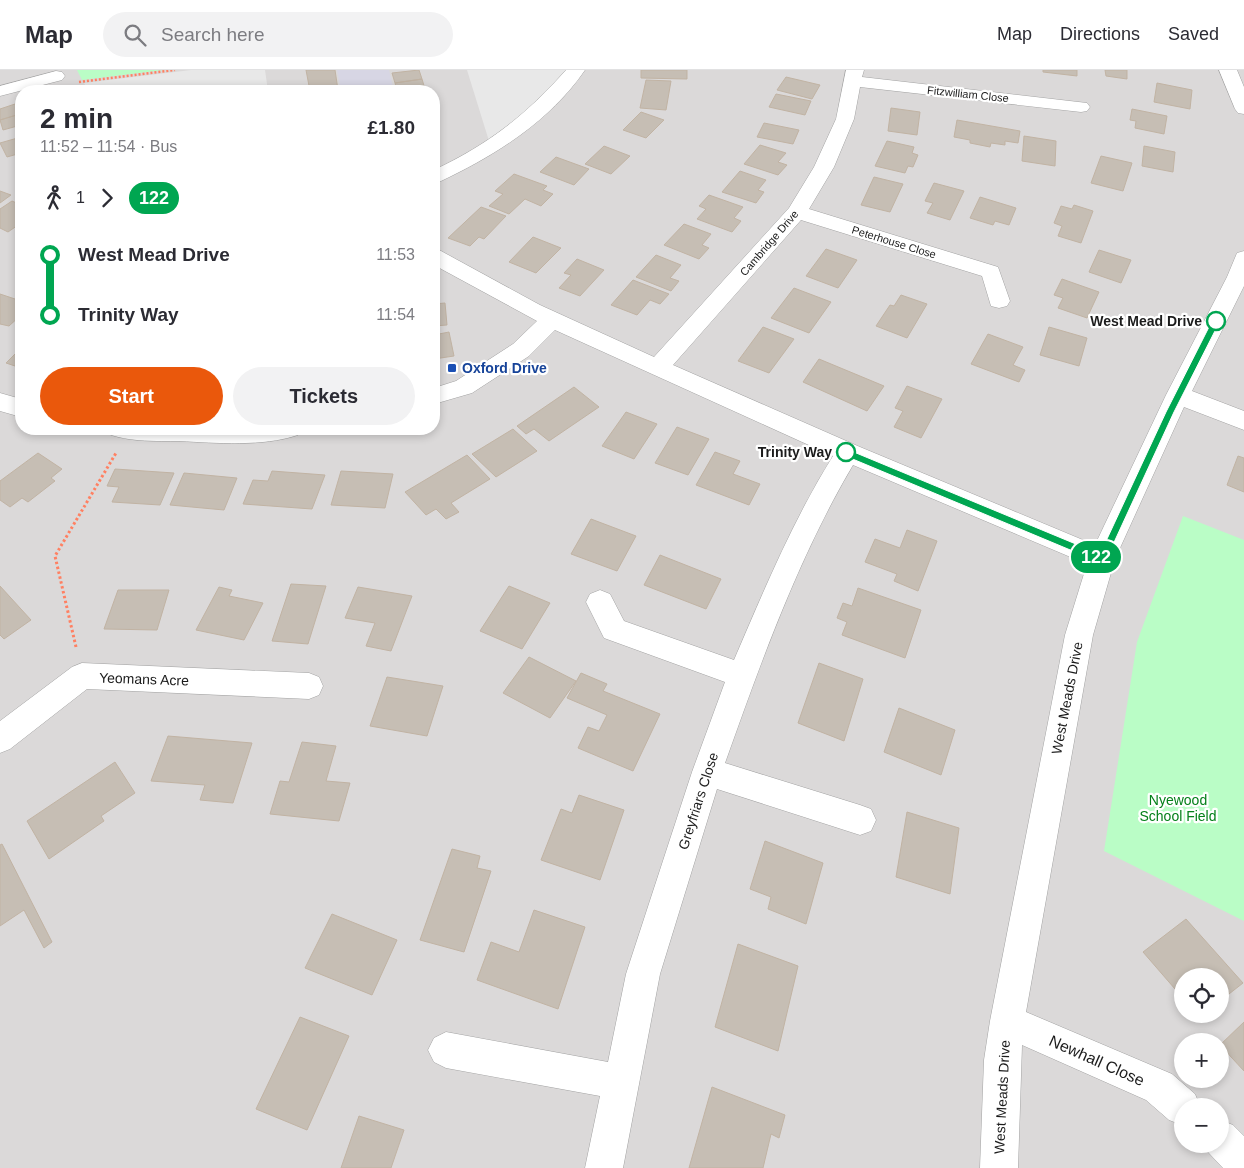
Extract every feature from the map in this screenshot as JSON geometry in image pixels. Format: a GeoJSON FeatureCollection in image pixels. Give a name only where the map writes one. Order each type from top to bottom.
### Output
{"type":"FeatureCollection","features":[{"type":"Feature","properties":{"kind":"street"},"geometry":{"type":"LineString","coordinates":[[440,175],[470,161],[508,136],[538,111],[576,70]]}},
{"type":"Feature","properties":{"kind":"street"},"geometry":{"type":"LineString","coordinates":[[1228,70],[1244,108]]}},
{"type":"Feature","properties":{"kind":"street","name":"Fitzwilliam Close"},"geometry":{"type":"LineString","coordinates":[[855,76],[1082,107]]}},
{"type":"Feature","properties":{"kind":"street","name":"Cambridge Drive"},"geometry":{"type":"LineString","coordinates":[[657,368],[797,212],[824,167],[845,119],[855,76]]}},
{"type":"Feature","properties":{"kind":"street"},"geometry":{"type":"LineString","coordinates":[[32,85],[58,80]]}},
{"type":"Feature","properties":{"kind":"street"},"geometry":{"type":"LineString","coordinates":[[0,91],[15,88]]}},
{"type":"Feature","properties":{"kind":"street","name":"Peterhouse Close"},"geometry":{"type":"LineString","coordinates":[[797,212],[994,264],[999,301]]}},
{"type":"Feature","properties":{"kind":"street","name":"West Meads Drive"},"geometry":{"type":"LineString","coordinates":[[999,1168],[1002,1060],[1007,1021],[1079,635],[1102,559],[1178,395],[1238,277],[1244,258]]}},
{"type":"Feature","properties":{"kind":"street"},"geometry":{"type":"LineString","coordinates":[[440,260],[490,289],[552,320],[657,368],[847,453],[1102,559]]}},
{"type":"Feature","properties":{"kind":"street"},"geometry":{"type":"LineString","coordinates":[[440,394],[464,387],[521,350],[552,320]]}},
{"type":"Feature","properties":{"kind":"street"},"geometry":{"type":"LineString","coordinates":[[1178,395],[1244,420]]}},
{"type":"Feature","properties":{"kind":"street"},"geometry":{"type":"LineString","coordinates":[[0,402],[15,406]]}},
{"type":"Feature","properties":{"kind":"street","name":"Greyfriars Close"},"geometry":{"type":"LineString","coordinates":[[604,1168],[643,974],[707,772],[742,675],[793,555],[826,488],[847,453]]}},
{"type":"Feature","properties":{"kind":"street"},"geometry":{"type":"LineString","coordinates":[[600,602],[614,630],[742,675]]}},
{"type":"Feature","properties":{"kind":"street","name":"Yeomans Acre"},"geometry":{"type":"LineString","coordinates":[[0,739],[82,676],[309,686]]}},
{"type":"Feature","properties":{"kind":"street"},"geometry":{"type":"LineString","coordinates":[[707,772],[860,820]]}},
{"type":"Feature","properties":{"kind":"street","name":"Newhall Close"},"geometry":{"type":"LineString","coordinates":[[1007,1021],[1159,1088],[1174,1100]]}},
{"type":"Feature","properties":{"kind":"street"},"geometry":{"type":"LineString","coordinates":[[446,1050],[621,1082]]}},
{"type":"Feature","properties":{"kind":"street"},"geometry":{"type":"LineString","coordinates":[[1229,1147],[1244,1163]]}},
{"type":"Feature","properties":{"kind":"path"},"geometry":{"type":"LineString","coordinates":[[58,80],[175,70]]}},
{"type":"Feature","properties":{"kind":"path"},"geometry":{"type":"LineString","coordinates":[[82,676],[55,556],[121,435]]}},
{"type":"Feature","properties":{"kind":"shaded area"},"geometry":{"type":"Polygon","coordinates":[[[0,70],[1244,70],[1244,1168],[0,1168],[0,70]]]}},
{"type":"Feature","properties":{"kind":"shaded area"},"geometry":{"type":"Polygon","coordinates":[[[191,70],[265,70],[267,85],[85,85],[84,83],[191,70]]]}},
{"type":"Feature","properties":{"kind":"shaded area"},"geometry":{"type":"Polygon","coordinates":[[[337,70],[389,70],[393,85],[340,85],[337,70]]]}},
{"type":"Feature","properties":{"kind":"shaded area"},"geometry":{"type":"Polygon","coordinates":[[[467,70],[568,70],[528,111],[489,141],[467,70]]]}},
{"type":"Feature","properties":{"kind":"green space"},"geometry":{"type":"Polygon","coordinates":[[[77,70],[164,70],[82,80],[77,70]]]}},
{"type":"Feature","properties":{"kind":"green space","name":"Nyewood School Field"},"geometry":{"type":"Polygon","coordinates":[[[1183,516],[1244,540],[1244,921],[1104,851],[1137,642],[1183,516]]]}},
{"type":"Feature","properties":{"kind":"building"},"geometry":{"type":"Polygon","coordinates":[[[306,70],[335,70],[337,85],[309,85],[306,70]]]}},
{"type":"Feature","properties":{"kind":"building"},"geometry":{"type":"Polygon","coordinates":[[[419,70],[422,79],[395,83],[392,73],[419,70]]]}},
{"type":"Feature","properties":{"kind":"building"},"geometry":{"type":"Polygon","coordinates":[[[641,70],[687,70],[687,79],[641,78],[641,70]]]}},
{"type":"Feature","properties":{"kind":"building"},"geometry":{"type":"Polygon","coordinates":[[[1043,70],[1077,70],[1077,76],[1043,72],[1043,70]]]}},
{"type":"Feature","properties":{"kind":"building"},"geometry":{"type":"Polygon","coordinates":[[[1105,70],[1127,70],[1127,79],[1106,76],[1105,70]]]}},
{"type":"Feature","properties":{"kind":"building"},"geometry":{"type":"Polygon","coordinates":[[[786,77],[820,85],[812,99],[777,90],[786,77]]]}},
{"type":"Feature","properties":{"kind":"building"},"geometry":{"type":"Polygon","coordinates":[[[422,79],[424,85],[396,85],[395,83],[422,79]]]}},
{"type":"Feature","properties":{"kind":"building"},"geometry":{"type":"Polygon","coordinates":[[[646,80],[671,81],[666,110],[640,108],[646,80]]]}},
{"type":"Feature","properties":{"kind":"building"},"geometry":{"type":"Polygon","coordinates":[[[1157,83],[1192,90],[1190,109],[1154,102],[1157,83]]]}},
{"type":"Feature","properties":{"kind":"building"},"geometry":{"type":"Polygon","coordinates":[[[776,94],[811,101],[805,115],[769,107],[776,94]]]}},
{"type":"Feature","properties":{"kind":"building"},"geometry":{"type":"Polygon","coordinates":[[[15,104],[15,116],[0,120],[0,109],[15,104]]]}},
{"type":"Feature","properties":{"kind":"building"},"geometry":{"type":"Polygon","coordinates":[[[891,108],[920,112],[917,135],[888,131],[891,108]]]}},
{"type":"Feature","properties":{"kind":"building"},"geometry":{"type":"Polygon","coordinates":[[[1132,109],[1167,116],[1164,134],[1135,128],[1136,121],[1130,120],[1132,109]]]}},
{"type":"Feature","properties":{"kind":"building"},"geometry":{"type":"Polygon","coordinates":[[[641,112],[664,120],[646,138],[623,130],[641,112]]]}},
{"type":"Feature","properties":{"kind":"building"},"geometry":{"type":"Polygon","coordinates":[[[15,116],[15,127],[3,130],[0,120],[15,116]]]}},
{"type":"Feature","properties":{"kind":"building"},"geometry":{"type":"Polygon","coordinates":[[[957,120],[1020,131],[1018,143],[1005,141],[1005,145],[991,143],[990,147],[954,137],[957,120]]]}},
{"type":"Feature","properties":{"kind":"building"},"geometry":{"type":"Polygon","coordinates":[[[764,123],[799,130],[793,144],[757,137],[764,123]]]}},
{"type":"Feature","properties":{"kind":"building"},"geometry":{"type":"Polygon","coordinates":[[[1024,136],[1056,141],[1055,166],[1022,161],[1024,136]]]}},
{"type":"Feature","properties":{"kind":"building"},"geometry":{"type":"Polygon","coordinates":[[[15,139],[15,155],[7,157],[0,143],[15,139]]]}},
{"type":"Feature","properties":{"kind":"building"},"geometry":{"type":"Polygon","coordinates":[[[887,141],[914,147],[912,153],[918,155],[913,167],[908,166],[905,173],[875,166],[887,141]]]}},
{"type":"Feature","properties":{"kind":"building"},"geometry":{"type":"Polygon","coordinates":[[[760,145],[786,153],[778,162],[787,165],[778,175],[744,164],[760,145]]]}},
{"type":"Feature","properties":{"kind":"building"},"geometry":{"type":"Polygon","coordinates":[[[604,146],[630,156],[611,174],[585,164],[604,146]]]}},
{"type":"Feature","properties":{"kind":"building"},"geometry":{"type":"Polygon","coordinates":[[[1144,146],[1175,152],[1173,172],[1142,166],[1144,146]]]}},
{"type":"Feature","properties":{"kind":"building"},"geometry":{"type":"Polygon","coordinates":[[[1101,156],[1132,163],[1123,191],[1091,183],[1101,156]]]}},
{"type":"Feature","properties":{"kind":"building"},"geometry":{"type":"Polygon","coordinates":[[[556,157],[589,169],[574,185],[540,172],[556,157]]]}},
{"type":"Feature","properties":{"kind":"building"},"geometry":{"type":"Polygon","coordinates":[[[740,171],[766,180],[758,190],[764,192],[756,203],[722,192],[740,171]]]}},
{"type":"Feature","properties":{"kind":"building"},"geometry":{"type":"Polygon","coordinates":[[[514,174],[547,186],[543,190],[553,194],[541,206],[525,199],[509,214],[489,206],[503,194],[495,191],[514,174]]]}},
{"type":"Feature","properties":{"kind":"building"},"geometry":{"type":"Polygon","coordinates":[[[874,177],[903,184],[890,212],[861,205],[874,177]]]}},
{"type":"Feature","properties":{"kind":"building"},"geometry":{"type":"Polygon","coordinates":[[[934,183],[964,191],[950,220],[927,213],[933,203],[925,201],[934,183]]]}},
{"type":"Feature","properties":{"kind":"building"},"geometry":{"type":"Polygon","coordinates":[[[0,191],[11,195],[0,203],[0,191]]]}},
{"type":"Feature","properties":{"kind":"building"},"geometry":{"type":"Polygon","coordinates":[[[709,195],[743,207],[734,218],[741,221],[732,232],[697,219],[706,209],[699,206],[709,195]]]}},
{"type":"Feature","properties":{"kind":"building"},"geometry":{"type":"Polygon","coordinates":[[[980,197],[1016,208],[1009,225],[995,221],[993,225],[970,218],[980,197]]]}},
{"type":"Feature","properties":{"kind":"building"},"geometry":{"type":"Polygon","coordinates":[[[12,201],[15,202],[15,227],[8,232],[0,228],[0,209],[12,201]]]}},
{"type":"Feature","properties":{"kind":"building"},"geometry":{"type":"Polygon","coordinates":[[[1074,205],[1093,211],[1081,243],[1058,236],[1062,226],[1054,223],[1061,206],[1072,209],[1074,205]]]}},
{"type":"Feature","properties":{"kind":"building"},"geometry":{"type":"Polygon","coordinates":[[[481,207],[506,216],[484,239],[479,237],[470,246],[448,238],[481,207]]]}},
{"type":"Feature","properties":{"kind":"building"},"geometry":{"type":"Polygon","coordinates":[[[684,224],[711,234],[702,245],[709,248],[699,259],[664,245],[684,224]]]}},
{"type":"Feature","properties":{"kind":"building"},"geometry":{"type":"Polygon","coordinates":[[[533,237],[561,248],[536,273],[509,262],[533,237]]]}},
{"type":"Feature","properties":{"kind":"building"},"geometry":{"type":"Polygon","coordinates":[[[826,249],[857,260],[838,288],[806,276],[826,249]]]}},
{"type":"Feature","properties":{"kind":"building"},"geometry":{"type":"Polygon","coordinates":[[[1099,250],[1131,260],[1121,283],[1089,272],[1099,250]]]}},
{"type":"Feature","properties":{"kind":"building"},"geometry":{"type":"Polygon","coordinates":[[[656,255],[681,265],[670,278],[679,281],[671,291],[636,277],[656,255]]]}},
{"type":"Feature","properties":{"kind":"building"},"geometry":{"type":"Polygon","coordinates":[[[577,259],[604,270],[580,296],[559,288],[571,275],[564,273],[577,259]]]}},
{"type":"Feature","properties":{"kind":"building"},"geometry":{"type":"Polygon","coordinates":[[[1062,279],[1099,292],[1087,318],[1058,308],[1063,298],[1054,295],[1062,279]]]}},
{"type":"Feature","properties":{"kind":"building"},"geometry":{"type":"Polygon","coordinates":[[[633,280],[669,294],[660,304],[650,300],[637,315],[611,305],[633,280]]]}},
{"type":"Feature","properties":{"kind":"building"},"geometry":{"type":"Polygon","coordinates":[[[794,288],[831,302],[809,333],[771,318],[794,288]]]}},
{"type":"Feature","properties":{"kind":"building"},"geometry":{"type":"Polygon","coordinates":[[[0,294],[15,299],[15,320],[9,326],[0,324],[0,294]]]}},
{"type":"Feature","properties":{"kind":"building"},"geometry":{"type":"Polygon","coordinates":[[[901,295],[927,304],[907,338],[876,326],[890,305],[894,306],[901,295]]]}},
{"type":"Feature","properties":{"kind":"building"},"geometry":{"type":"Polygon","coordinates":[[[440,303],[445,303],[447,325],[440,326],[440,303]]]}},
{"type":"Feature","properties":{"kind":"building"},"geometry":{"type":"Polygon","coordinates":[[[763,327],[794,339],[769,373],[738,361],[763,327]]]}},
{"type":"Feature","properties":{"kind":"building"},"geometry":{"type":"Polygon","coordinates":[[[1049,327],[1087,338],[1079,366],[1040,355],[1049,327]]]}},
{"type":"Feature","properties":{"kind":"building"},"geometry":{"type":"Polygon","coordinates":[[[449,332],[454,356],[440,358],[440,334],[449,332]]]}},
{"type":"Feature","properties":{"kind":"building"},"geometry":{"type":"Polygon","coordinates":[[[988,334],[1023,347],[1013,365],[1025,370],[1019,382],[971,364],[988,334]]]}},
{"type":"Feature","properties":{"kind":"building"},"geometry":{"type":"Polygon","coordinates":[[[15,354],[15,366],[6,363],[15,354]]]}},
{"type":"Feature","properties":{"kind":"building"},"geometry":{"type":"Polygon","coordinates":[[[819,359],[884,386],[867,411],[803,382],[819,359]]]}},
{"type":"Feature","properties":{"kind":"building"},"geometry":{"type":"Polygon","coordinates":[[[907,386],[942,399],[921,438],[894,427],[903,411],[895,408],[907,386]]]}},
{"type":"Feature","properties":{"kind":"building"},"geometry":{"type":"Polygon","coordinates":[[[574,387],[599,407],[549,441],[534,429],[526,434],[517,426],[574,387]]]}},
{"type":"Feature","properties":{"kind":"building"},"geometry":{"type":"Polygon","coordinates":[[[626,412],[657,424],[634,459],[602,446],[626,412]]]}},
{"type":"Feature","properties":{"kind":"building"},"geometry":{"type":"Polygon","coordinates":[[[677,427],[709,439],[688,475],[655,463],[677,427]]]}},
{"type":"Feature","properties":{"kind":"building"},"geometry":{"type":"Polygon","coordinates":[[[513,429],[537,451],[496,477],[472,454],[513,429]]]}},
{"type":"Feature","properties":{"kind":"building"},"geometry":{"type":"Polygon","coordinates":[[[715,452],[740,461],[733,474],[760,484],[749,505],[696,485],[715,452]]]}},
{"type":"Feature","properties":{"kind":"building"},"geometry":{"type":"Polygon","coordinates":[[[38,453],[62,469],[51,478],[55,481],[28,502],[22,498],[10,507],[0,500],[0,481],[38,453]]]}},
{"type":"Feature","properties":{"kind":"building"},"geometry":{"type":"Polygon","coordinates":[[[467,455],[490,479],[451,503],[459,512],[446,519],[436,509],[426,515],[405,492],[467,455]]]}},
{"type":"Feature","properties":{"kind":"building"},"geometry":{"type":"Polygon","coordinates":[[[1238,456],[1244,458],[1244,492],[1227,485],[1238,456]]]}},
{"type":"Feature","properties":{"kind":"building"},"geometry":{"type":"Polygon","coordinates":[[[115,469],[174,473],[160,505],[112,502],[119,487],[107,486],[115,469]]]}},
{"type":"Feature","properties":{"kind":"building"},"geometry":{"type":"Polygon","coordinates":[[[272,471],[325,475],[312,509],[243,504],[253,480],[268,481],[272,471]]]}},
{"type":"Feature","properties":{"kind":"building"},"geometry":{"type":"Polygon","coordinates":[[[341,471],[393,474],[385,508],[331,505],[341,471]]]}},
{"type":"Feature","properties":{"kind":"building"},"geometry":{"type":"Polygon","coordinates":[[[184,473],[237,478],[224,510],[170,505],[184,473]]]}},
{"type":"Feature","properties":{"kind":"building"},"geometry":{"type":"Polygon","coordinates":[[[591,519],[636,536],[617,571],[571,554],[591,519]]]}},
{"type":"Feature","properties":{"kind":"building"},"geometry":{"type":"Polygon","coordinates":[[[907,530],[937,541],[918,591],[894,581],[897,574],[865,562],[875,539],[900,548],[907,530]]]}},
{"type":"Feature","properties":{"kind":"building"},"geometry":{"type":"Polygon","coordinates":[[[660,555],[721,579],[706,609],[644,585],[660,555]]]}},
{"type":"Feature","properties":{"kind":"building"},"geometry":{"type":"Polygon","coordinates":[[[291,584],[326,586],[308,644],[272,641],[291,584]]]}},
{"type":"Feature","properties":{"kind":"building"},"geometry":{"type":"Polygon","coordinates":[[[0,586],[31,620],[4,639],[0,635],[0,586]]]}},
{"type":"Feature","properties":{"kind":"building"},"geometry":{"type":"Polygon","coordinates":[[[509,586],[550,603],[522,649],[480,631],[509,586]]]}},
{"type":"Feature","properties":{"kind":"building"},"geometry":{"type":"Polygon","coordinates":[[[219,587],[232,590],[229,596],[263,603],[244,640],[196,630],[219,587]]]}},
{"type":"Feature","properties":{"kind":"building"},"geometry":{"type":"Polygon","coordinates":[[[358,587],[412,596],[391,651],[366,646],[375,623],[345,618],[358,587]]]}},
{"type":"Feature","properties":{"kind":"building"},"geometry":{"type":"Polygon","coordinates":[[[858,588],[921,610],[905,658],[842,635],[847,622],[837,618],[843,603],[852,606],[858,588]]]}},
{"type":"Feature","properties":{"kind":"building"},"geometry":{"type":"Polygon","coordinates":[[[118,590],[169,590],[157,630],[104,629],[118,590]]]}},
{"type":"Feature","properties":{"kind":"building"},"geometry":{"type":"Polygon","coordinates":[[[529,657],[576,681],[550,718],[503,693],[529,657]]]}},
{"type":"Feature","properties":{"kind":"building"},"geometry":{"type":"Polygon","coordinates":[[[819,663],[863,679],[844,741],[798,723],[819,663]]]}},
{"type":"Feature","properties":{"kind":"building"},"geometry":{"type":"Polygon","coordinates":[[[581,673],[607,684],[603,691],[660,714],[633,771],[578,748],[588,727],[599,731],[607,715],[567,698],[581,673]]]}},
{"type":"Feature","properties":{"kind":"building"},"geometry":{"type":"Polygon","coordinates":[[[387,677],[443,686],[427,736],[370,726],[387,677]]]}},
{"type":"Feature","properties":{"kind":"building"},"geometry":{"type":"Polygon","coordinates":[[[899,708],[955,730],[941,775],[884,752],[899,708]]]}},
{"type":"Feature","properties":{"kind":"building"},"geometry":{"type":"Polygon","coordinates":[[[168,736],[252,743],[233,803],[200,800],[205,785],[151,781],[168,736]]]}},
{"type":"Feature","properties":{"kind":"building"},"geometry":{"type":"Polygon","coordinates":[[[302,742],[336,746],[326,781],[350,783],[339,821],[270,814],[280,781],[289,782],[302,742]]]}},
{"type":"Feature","properties":{"kind":"building"},"geometry":{"type":"Polygon","coordinates":[[[115,762],[135,793],[101,816],[104,821],[49,859],[27,821],[115,762]]]}},
{"type":"Feature","properties":{"kind":"building"},"geometry":{"type":"Polygon","coordinates":[[[579,795],[624,810],[600,880],[541,860],[561,809],[572,813],[579,795]]]}},
{"type":"Feature","properties":{"kind":"building"},"geometry":{"type":"Polygon","coordinates":[[[907,812],[959,828],[950,894],[896,877],[907,812]]]}},
{"type":"Feature","properties":{"kind":"building"},"geometry":{"type":"Polygon","coordinates":[[[765,841],[823,863],[806,924],[768,909],[771,897],[750,889],[765,841]]]}},
{"type":"Feature","properties":{"kind":"building"},"geometry":{"type":"Polygon","coordinates":[[[2,844],[52,942],[44,948],[24,910],[0,926],[0,845],[2,844]]]}},
{"type":"Feature","properties":{"kind":"building"},"geometry":{"type":"Polygon","coordinates":[[[452,849],[480,856],[477,868],[491,871],[464,952],[420,940],[452,849]]]}},
{"type":"Feature","properties":{"kind":"building"},"geometry":{"type":"Polygon","coordinates":[[[534,910],[585,927],[558,1009],[477,980],[491,942],[519,952],[534,910]]]}},
{"type":"Feature","properties":{"kind":"building"},"geometry":{"type":"Polygon","coordinates":[[[332,914],[397,940],[372,995],[305,968],[332,914]]]}},
{"type":"Feature","properties":{"kind":"building"},"geometry":{"type":"Polygon","coordinates":[[[1186,919],[1243,983],[1229,994],[1229,968],[1174,968],[1174,988],[1143,952],[1186,919]]]}},
{"type":"Feature","properties":{"kind":"building"},"geometry":{"type":"Polygon","coordinates":[[[738,944],[798,966],[778,1051],[715,1027],[738,944]]]}},
{"type":"Feature","properties":{"kind":"building"},"geometry":{"type":"Polygon","coordinates":[[[300,1017],[349,1036],[307,1130],[256,1109],[300,1017]]]}},
{"type":"Feature","properties":{"kind":"building"},"geometry":{"type":"Polygon","coordinates":[[[1244,1022],[1244,1071],[1229,1055],[1229,1036],[1244,1022]]]}},
{"type":"Feature","properties":{"kind":"building"},"geometry":{"type":"Polygon","coordinates":[[[712,1087],[785,1115],[779,1138],[771,1134],[763,1168],[689,1168],[712,1087]]]}},
{"type":"Feature","properties":{"kind":"building"},"geometry":{"type":"Polygon","coordinates":[[[359,1116],[404,1130],[391,1168],[341,1168],[359,1116]]]}},
{"type":"Feature","properties":{"kind":"bus line","name":"122"},"geometry":{"type":"LineString","coordinates":[[846,452],[1102,559],[1178,395],[1216,321]]}},
{"type":"Feature","properties":{"kind":"place","name":"West Mead Drive"},"geometry":{"type":"Point","coordinates":[1216,321]}},
{"type":"Feature","properties":{"kind":"place","name":"Oxford Drive"},"geometry":{"type":"Point","coordinates":[452,368]}},
{"type":"Feature","properties":{"kind":"place","name":"Trinity Way"},"geometry":{"type":"Point","coordinates":[846,452]}}]}
